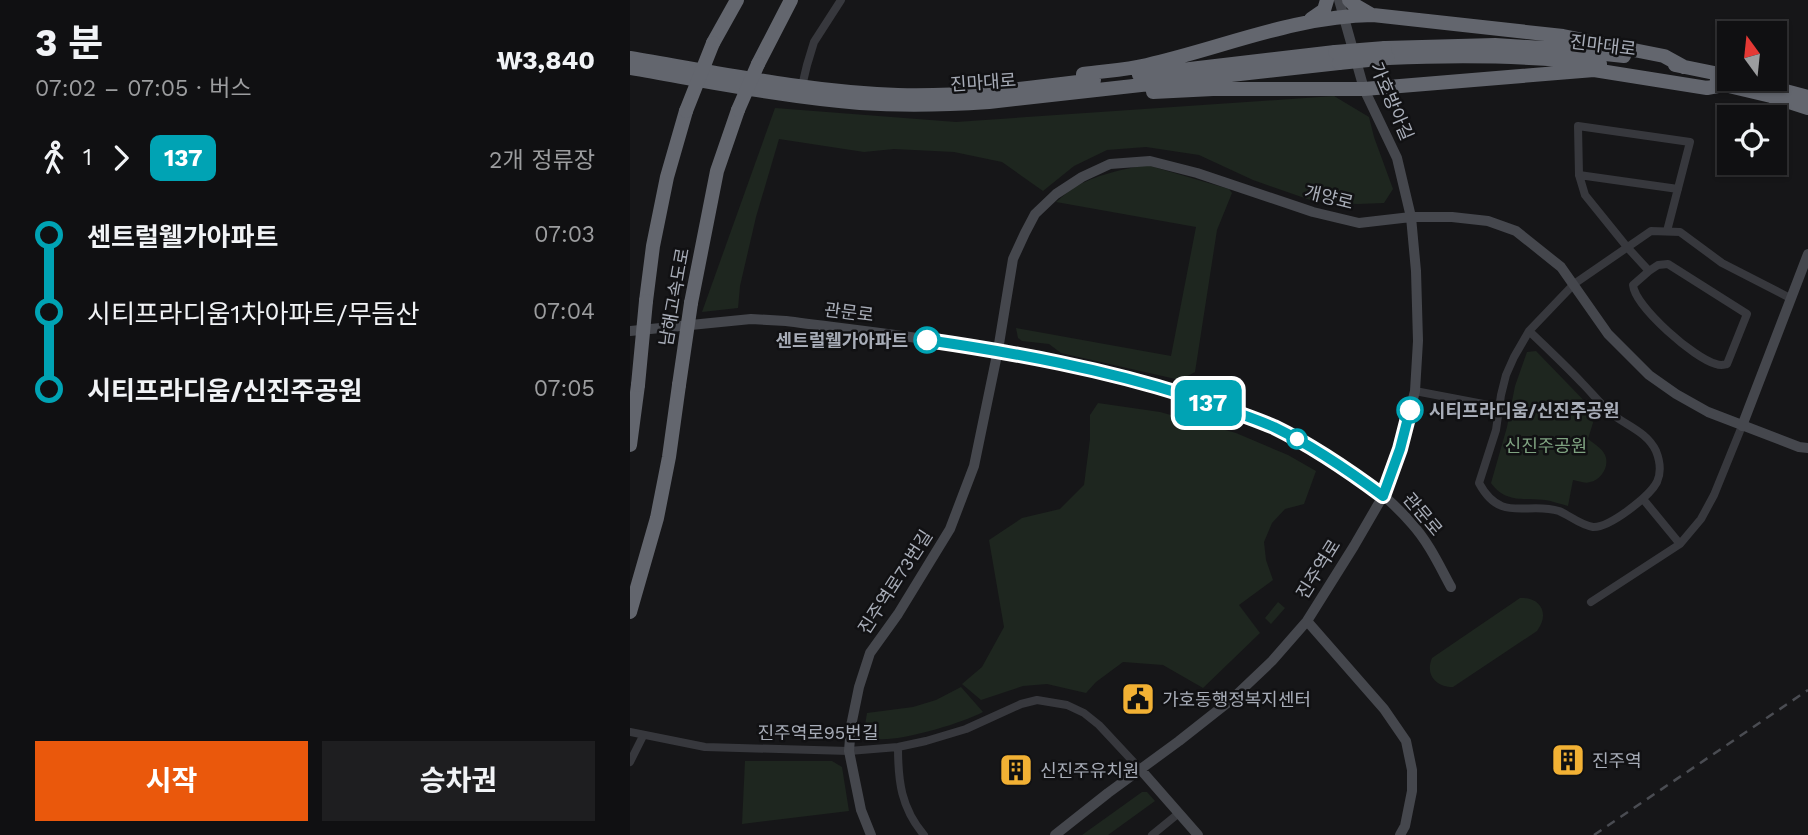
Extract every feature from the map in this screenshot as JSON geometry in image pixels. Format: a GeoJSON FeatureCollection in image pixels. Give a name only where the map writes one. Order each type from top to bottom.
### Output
{"type":"FeatureCollection","features":[{"type":"Feature","properties":{"kind":"highway","name":"남해고속도로"},"geometry":{"type":"LineString","coordinates":[[630,445],[653,246],[667,177],[686,111],[713,43],[737,0]]}},
{"type":"Feature","properties":{"kind":"highway","name":"남해고속도로"},"geometry":{"type":"LineString","coordinates":[[630,612],[657,518],[669,457],[691,303],[717,171],[738,110],[791,0]]}},
{"type":"Feature","properties":{"kind":"highway"},"geometry":{"type":"LineString","coordinates":[[1306,22],[1324,10],[1327,0]]}},
{"type":"Feature","properties":{"kind":"highway"},"geometry":{"type":"LineString","coordinates":[[1349,0],[1373,16]]}},
{"type":"Feature","properties":{"kind":"highway"},"geometry":{"type":"LineString","coordinates":[[1052,86],[1063,77],[1145,66],[1306,22],[1344,16],[1373,16],[1563,36],[1664,55],[1684,67]]}},
{"type":"Feature","properties":{"kind":"highway","name":"진마대로"},"geometry":{"type":"LineString","coordinates":[[1387,53],[1495,45],[1559,49],[1639,58],[1717,77]]}},
{"type":"Feature","properties":{"kind":"highway","name":"진마대로"},"geometry":{"type":"LineString","coordinates":[[1387,53],[1558,59],[1717,79]]}},
{"type":"Feature","properties":{"kind":"highway"},"geometry":{"type":"LineString","coordinates":[[1337,58],[1387,53]]}},
{"type":"Feature","properties":{"kind":"highway","name":"진마대로"},"geometry":{"type":"LineString","coordinates":[[630,58],[859,93],[932,95],[988,92],[1337,58]]}},
{"type":"Feature","properties":{"kind":"highway","name":"진마대로"},"geometry":{"type":"LineString","coordinates":[[630,68],[801,96],[898,105],[989,102],[1337,58]]}},
{"type":"Feature","properties":{"kind":"highway"},"geometry":{"type":"LineString","coordinates":[[1100,89],[1125,93],[1213,89],[1364,89],[1594,70],[1707,88],[1717,84]]}},
{"type":"Feature","properties":{"kind":"highway","name":"진마대로"},"geometry":{"type":"LineString","coordinates":[[1758,91],[1808,108]]}},
{"type":"Feature","properties":{"kind":"highway"},"geometry":{"type":"LineString","coordinates":[[1786,91],[1808,97]]}},
{"type":"Feature","properties":{"kind":"street"},"geometry":{"type":"LineString","coordinates":[[802,86],[814,42],[841,0]]}},
{"type":"Feature","properties":{"kind":"street","name":"가호방아길"},"geometry":{"type":"LineString","coordinates":[[1339,0],[1364,89],[1397,158],[1410,217]]}},
{"type":"Feature","properties":{"kind":"street"},"geometry":{"type":"LineString","coordinates":[[1649,271],[1585,195],[1579,175],[1578,125],[1690,142],[1667,231]]}},
{"type":"Feature","properties":{"kind":"street","name":"개양로"},"geometry":{"type":"LineString","coordinates":[[998,350],[1013,259],[1035,214],[1056,194],[1082,177],[1110,164],[1150,161],[1197,173],[1313,212],[1359,223],[1410,217],[1452,217],[1489,221],[1516,231],[1551,258],[1574,284],[1608,334],[1649,375],[1708,412],[1799,447],[1808,448]]}},
{"type":"Feature","properties":{"kind":"street"},"geometry":{"type":"LineString","coordinates":[[1579,175],[1678,189]]}},
{"type":"Feature","properties":{"kind":"street","name":"진주역로"},"geometry":{"type":"LineString","coordinates":[[1055,835],[1231,700],[1272,661],[1307,621],[1383,496],[1400,449],[1415,391],[1418,341],[1416,271],[1410,217]]}},
{"type":"Feature","properties":{"kind":"street"},"geometry":{"type":"LineString","coordinates":[[1529,331],[1613,415],[1640,432],[1652,445],[1658,459],[1660,470],[1657,482],[1643,499],[1607,524],[1594,527],[1572,520],[1560,512],[1513,510],[1500,505],[1479,483],[1496,430],[1506,375],[1529,331],[1574,284],[1651,230],[1680,232],[1722,263],[1790,298]]}},
{"type":"Feature","properties":{"kind":"street"},"geometry":{"type":"LineString","coordinates":[[1591,602],[1680,544],[1701,519],[1714,495],[1742,426],[1808,254]]}},
{"type":"Feature","properties":{"kind":"street"},"geometry":{"type":"LineString","coordinates":[[1668,264],[1747,314],[1727,364],[1719,366],[1693,352],[1661,325],[1634,293],[1633,285],[1649,271],[1658,265],[1668,264]]}},
{"type":"Feature","properties":{"kind":"street","name":"관문로"},"geometry":{"type":"LineString","coordinates":[[630,331],[751,319],[786,321],[998,350],[1146,384],[1248,416],[1303,442],[1339,463],[1383,496],[1413,524],[1426,541],[1451,587]]}},
{"type":"Feature","properties":{"kind":"street","name":"진주역로73번길"},"geometry":{"type":"LineString","coordinates":[[871,835],[861,810],[849,751],[859,687],[870,653],[898,614],[950,528],[974,466],[998,350]]}},
{"type":"Feature","properties":{"kind":"street"},"geometry":{"type":"LineString","coordinates":[[1415,391],[1499,407]]}},
{"type":"Feature","properties":{"kind":"street"},"geometry":{"type":"LineString","coordinates":[[1643,499],[1680,544]]}},
{"type":"Feature","properties":{"kind":"street"},"geometry":{"type":"LineString","coordinates":[[1307,621],[1384,709],[1406,741],[1412,770],[1412,791],[1405,826],[1400,835]]}},
{"type":"Feature","properties":{"kind":"street","name":"진주역로95번길"},"geometry":{"type":"LineString","coordinates":[[630,732],[705,747],[849,751],[898,747],[926,741],[966,729],[1021,704],[1037,700],[1067,705],[1084,713],[1141,770]]}},
{"type":"Feature","properties":{"kind":"street"},"geometry":{"type":"LineString","coordinates":[[630,762],[643,736]]}},
{"type":"Feature","properties":{"kind":"street"},"geometry":{"type":"LineString","coordinates":[[898,747],[898,776],[904,802],[914,823],[925,835]]}},
{"type":"Feature","properties":{"kind":"street"},"geometry":{"type":"LineString","coordinates":[[1141,770],[1198,835]]}},
{"type":"Feature","properties":{"kind":"street"},"geometry":{"type":"LineString","coordinates":[[1152,835],[1179,813]]}},
{"type":"Feature","properties":{"kind":"green space"},"geometry":{"type":"Polygon","coordinates":[[[1334,96],[1369,117],[1393,189],[1384,203],[1316,202],[1253,180],[1199,155],[1146,147],[1107,150],[1074,166],[1043,191],[1002,162],[954,152],[894,149],[864,152],[779,139],[756,217],[740,286],[738,308],[702,312],[775,108],[956,122],[1334,96]]]}},
{"type":"Feature","properties":{"kind":"green space"},"geometry":{"type":"Polygon","coordinates":[[[1147,165],[1229,189],[1232,193],[1217,230],[1195,372],[1180,380],[1061,353],[1049,344],[1022,341],[1018,338],[1016,328],[1171,356],[1196,227],[1056,202],[1090,179],[1147,165]]]}},
{"type":"Feature","properties":{"kind":"green space","name":"신진주공원"},"geometry":{"type":"Polygon","coordinates":[[[1536,351],[1596,413],[1588,439],[1602,450],[1606,459],[1603,472],[1594,481],[1586,483],[1573,480],[1568,506],[1545,500],[1509,497],[1491,483],[1515,386],[1527,352],[1536,351]]]}},
{"type":"Feature","properties":{"kind":"green space"},"geometry":{"type":"Polygon","coordinates":[[[1098,403],[1160,412],[1236,433],[1288,455],[1316,471],[1304,504],[1285,509],[1272,523],[1264,542],[1266,560],[1273,580],[1239,605],[1260,633],[1203,688],[1163,665],[1123,662],[1086,693],[1047,684],[1023,686],[981,700],[962,684],[982,667],[1004,627],[989,540],[1022,518],[1060,509],[1084,485],[1090,415],[1098,403]]]}},
{"type":"Feature","properties":{"kind":"green space"},"geometry":{"type":"Polygon","coordinates":[[[1520,598],[1533,600],[1541,608],[1543,619],[1537,631],[1453,687],[1442,685],[1434,679],[1430,670],[1432,658],[1520,598]]]}},
{"type":"Feature","properties":{"kind":"green space"},"geometry":{"type":"Polygon","coordinates":[[[1278,602],[1285,608],[1271,624],[1265,618],[1278,602]]]}},
{"type":"Feature","properties":{"kind":"green space"},"geometry":{"type":"Polygon","coordinates":[[[961,687],[983,712],[946,726],[900,738],[877,739],[864,731],[867,713],[913,707],[936,700],[961,687]]]}},
{"type":"Feature","properties":{"kind":"green space"},"geometry":{"type":"Polygon","coordinates":[[[745,761],[832,761],[842,767],[849,811],[742,824],[745,761]]]}},
{"type":"Feature","properties":{"kind":"green space"},"geometry":{"type":"Polygon","coordinates":[[[1142,792],[1147,792],[1155,801],[1108,835],[1082,835],[1142,792]]]}},
{"type":"Feature","properties":{"kind":"railway"},"geometry":{"type":"LineString","coordinates":[[1594,835],[1808,690]]}},
{"type":"Feature","properties":{"kind":"bus line","name":"137"},"geometry":{"type":"LineString","coordinates":[[927,340],[998,350],[1088,369],[1248,416],[1303,442],[1339,463],[1383,496],[1400,449],[1410,410]]}},
{"type":"Feature","properties":{"kind":"place","name":"센트럴웰가아파트"},"geometry":{"type":"Point","coordinates":[927,340]}},
{"type":"Feature","properties":{"kind":"place","name":"시티프라디움/신진주공원"},"geometry":{"type":"Point","coordinates":[1410,410]}},
{"type":"Feature","properties":{"kind":"place","name":"가호동행정복지센터"},"geometry":{"type":"Point","coordinates":[1138,699]}},
{"type":"Feature","properties":{"kind":"place","name":"진주역"},"geometry":{"type":"Point","coordinates":[1568,760]}},
{"type":"Feature","properties":{"kind":"place","name":"신진주유치원"},"geometry":{"type":"Point","coordinates":[1016,770]}}]}
